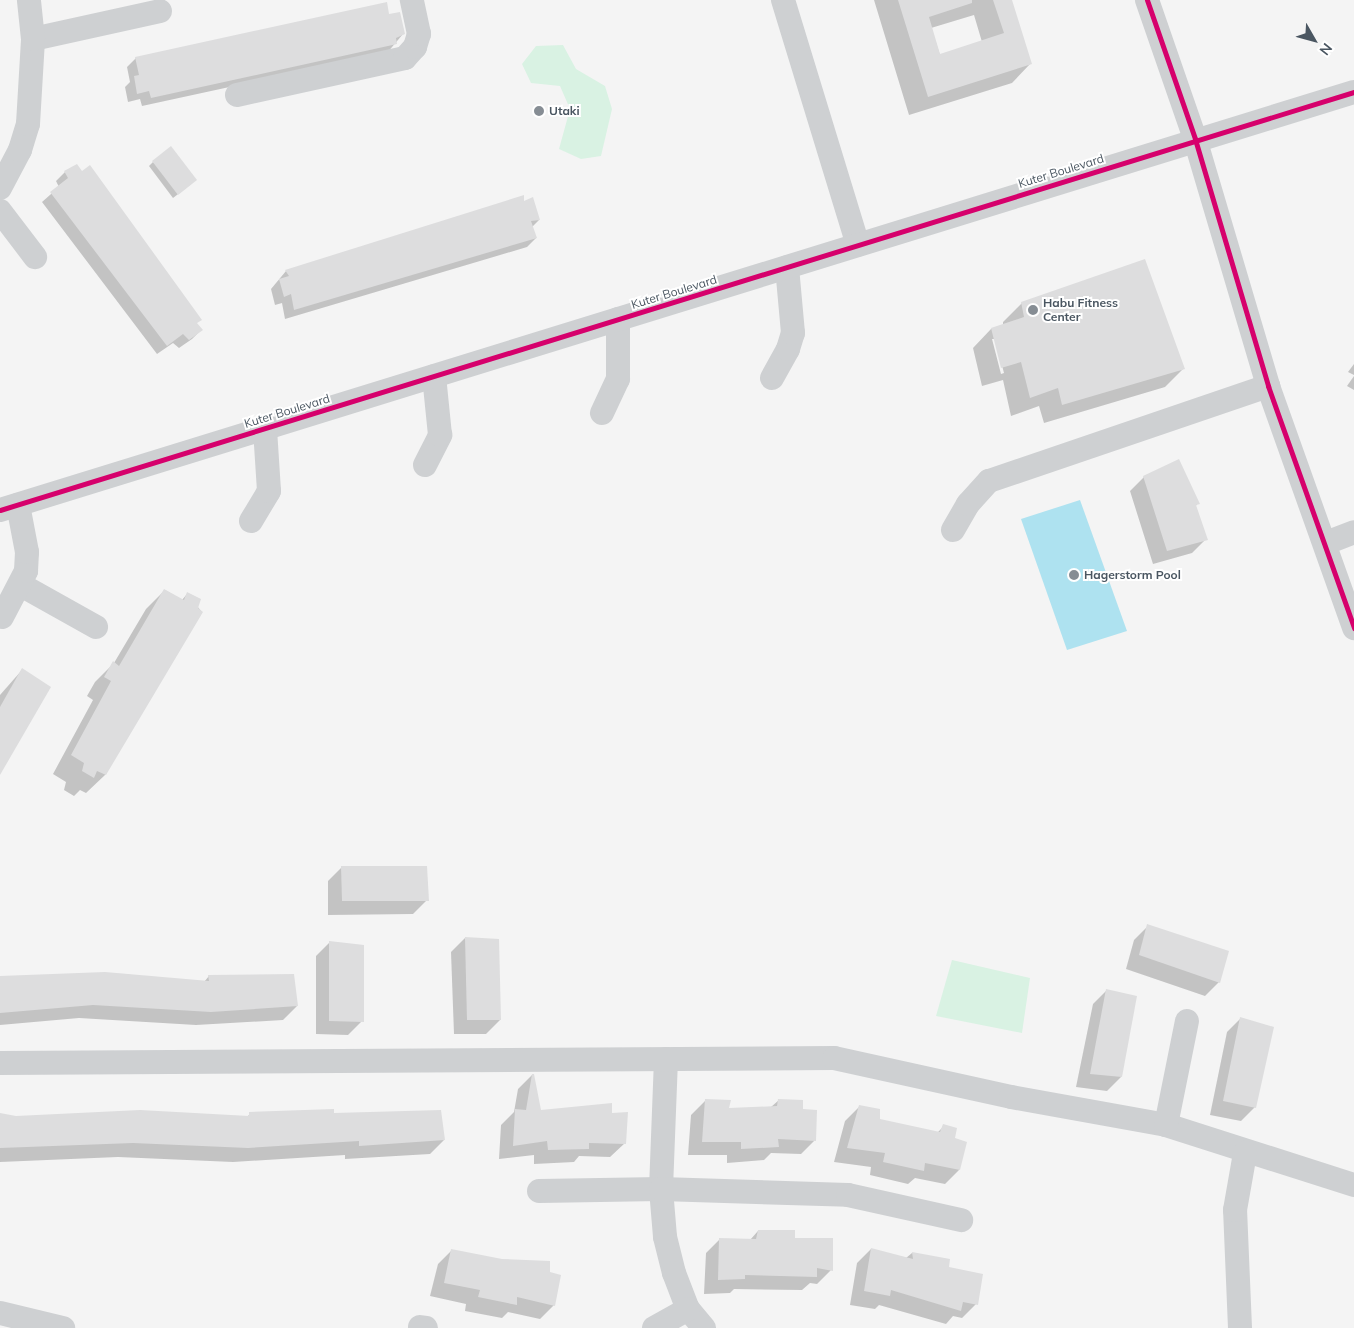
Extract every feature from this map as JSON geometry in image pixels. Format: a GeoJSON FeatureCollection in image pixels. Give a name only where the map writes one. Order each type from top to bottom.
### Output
{"type":"FeatureCollection","features":[{"type":"Feature","properties":{"kind":"street"},"geometry":{"type":"LineString","coordinates":[[0,188],[20,150],[28,124],[32,39],[29,0]]}},
{"type":"Feature","properties":{"kind":"street"},"geometry":{"type":"LineString","coordinates":[[237,95],[405,58],[415,47],[419,34],[412,0]]}},
{"type":"Feature","properties":{"kind":"street"},"geometry":{"type":"LineString","coordinates":[[783,0],[858,245]]}},
{"type":"Feature","properties":{"kind":"street"},"geometry":{"type":"LineString","coordinates":[[1147,0],[1195,139],[1268,386],[1326,543],[1354,628]]}},
{"type":"Feature","properties":{"kind":"street"},"geometry":{"type":"LineString","coordinates":[[32,39],[160,11]]}},
{"type":"Feature","properties":{"kind":"street","name":"Kuter Boulevard"},"geometry":{"type":"LineString","coordinates":[[9,508],[1195,139],[1354,92]]}},
{"type":"Feature","properties":{"kind":"street"},"geometry":{"type":"LineString","coordinates":[[0,211],[35,257]]}},
{"type":"Feature","properties":{"kind":"street"},"geometry":{"type":"LineString","coordinates":[[772,378],[793,332],[788,267]]}},
{"type":"Feature","properties":{"kind":"street"},"geometry":{"type":"LineString","coordinates":[[602,413],[618,379],[618,319]]}},
{"type":"Feature","properties":{"kind":"street"},"geometry":{"type":"LineString","coordinates":[[425,465],[440,435],[434,376]]}},
{"type":"Feature","properties":{"kind":"street"},"geometry":{"type":"LineString","coordinates":[[953,530],[968,504],[989,481],[1268,386]]}},
{"type":"Feature","properties":{"kind":"street"},"geometry":{"type":"LineString","coordinates":[[251,521],[268,491],[265,429]]}},
{"type":"Feature","properties":{"kind":"street"},"geometry":{"type":"LineString","coordinates":[[2,616],[21,585],[26,571],[27,552],[9,508]]}},
{"type":"Feature","properties":{"kind":"street"},"geometry":{"type":"LineString","coordinates":[[1326,543],[1354,532]]}},
{"type":"Feature","properties":{"kind":"street"},"geometry":{"type":"LineString","coordinates":[[21,585],[96,627]]}},
{"type":"Feature","properties":{"kind":"street"},"geometry":{"type":"LineString","coordinates":[[1166,1126],[1187,1022]]}},
{"type":"Feature","properties":{"kind":"street"},"geometry":{"type":"LineString","coordinates":[[0,1063],[834,1058],[1011,1097],[1166,1126],[1354,1185]]}},
{"type":"Feature","properties":{"kind":"street"},"geometry":{"type":"LineString","coordinates":[[666,1059],[661,1189],[665,1237],[674,1273],[688,1309],[704,1328]]}},
{"type":"Feature","properties":{"kind":"street"},"geometry":{"type":"LineString","coordinates":[[1240,1328],[1235,1210],[1245,1152]]}},
{"type":"Feature","properties":{"kind":"street"},"geometry":{"type":"LineString","coordinates":[[539,1191],[661,1189],[848,1195],[961,1220]]}},
{"type":"Feature","properties":{"kind":"street"},"geometry":{"type":"LineString","coordinates":[[654,1328],[688,1309]]}},
{"type":"Feature","properties":{"kind":"street"},"geometry":{"type":"LineString","coordinates":[[0,1313],[63,1328]]}},
{"type":"Feature","properties":{"kind":"green space"},"geometry":{"type":"Polygon","coordinates":[[[563,45],[576,69],[605,86],[612,109],[601,156],[581,159],[559,149],[570,109],[560,86],[531,83],[522,64],[536,46],[563,45]]]}},
{"type":"Feature","properties":{"kind":"green space"},"geometry":{"type":"Polygon","coordinates":[[[952,960],[1030,978],[1022,1033],[936,1016],[952,960]]]}},
{"type":"Feature","properties":{"kind":"water","name":"Hagerstorm Pool"},"geometry":{"type":"Polygon","coordinates":[[[1080,500],[1127,631],[1067,650],[1021,519],[1080,500]]]}},
{"type":"Feature","properties":{"kind":"building"},"geometry":{"type":"Polygon","coordinates":[[[898,0],[972,0],[972,3],[929,17],[940,54],[1004,33],[993,0],[1012,0],[1032,64],[928,97],[898,0]]]}},
{"type":"Feature","properties":{"kind":"building"},"geometry":{"type":"Polygon","coordinates":[[[387,2],[389,14],[400,12],[405,34],[396,38],[397,44],[151,98],[149,91],[137,94],[134,76],[139,75],[135,57],[387,2]]]}},
{"type":"Feature","properties":{"kind":"building"},"geometry":{"type":"Polygon","coordinates":[[[171,146],[197,180],[178,195],[152,161],[171,146]]]}},
{"type":"Feature","properties":{"kind":"building"},"geometry":{"type":"Polygon","coordinates":[[[77,164],[82,171],[90,165],[202,320],[197,323],[203,330],[189,340],[183,334],[167,346],[50,192],[68,178],[64,171],[77,164]]]}},
{"type":"Feature","properties":{"kind":"building"},"geometry":{"type":"Polygon","coordinates":[[[524,195],[524,201],[533,197],[540,220],[531,221],[537,238],[294,310],[291,294],[284,297],[279,279],[289,276],[285,270],[524,195]]]}},
{"type":"Feature","properties":{"kind":"building"},"geometry":{"type":"Polygon","coordinates":[[[1145,259],[1185,369],[1062,405],[1058,388],[1030,398],[1021,362],[1001,368],[991,328],[1024,317],[1021,302],[1145,259]]]}},
{"type":"Feature","properties":{"kind":"building"},"geometry":{"type":"Polygon","coordinates":[[[1179,459],[1200,504],[1196,505],[1208,540],[1167,551],[1143,476],[1179,459]]]}},
{"type":"Feature","properties":{"kind":"building"},"geometry":{"type":"Polygon","coordinates":[[[164,589],[184,600],[187,592],[201,599],[198,608],[203,612],[106,775],[97,771],[94,778],[82,771],[84,763],[71,755],[111,681],[104,677],[113,661],[119,666],[164,589]]]}},
{"type":"Feature","properties":{"kind":"building"},"geometry":{"type":"Polygon","coordinates":[[[22,668],[51,687],[0,775],[0,707],[22,668]]]}},
{"type":"Feature","properties":{"kind":"building"},"geometry":{"type":"Polygon","coordinates":[[[341,866],[427,866],[429,901],[342,901],[341,866]]]}},
{"type":"Feature","properties":{"kind":"building"},"geometry":{"type":"Polygon","coordinates":[[[1147,924],[1229,951],[1220,983],[1139,955],[1147,924]]]}},
{"type":"Feature","properties":{"kind":"building"},"geometry":{"type":"Polygon","coordinates":[[[465,937],[499,939],[501,1020],[467,1020],[465,937]]]}},
{"type":"Feature","properties":{"kind":"building"},"geometry":{"type":"Polygon","coordinates":[[[329,941],[364,945],[364,1022],[329,1021],[329,941]]]}},
{"type":"Feature","properties":{"kind":"building"},"geometry":{"type":"Polygon","coordinates":[[[105,972],[209,981],[208,975],[294,974],[298,1006],[211,1012],[93,1005],[0,1013],[0,976],[105,972]]]}},
{"type":"Feature","properties":{"kind":"building"},"geometry":{"type":"Polygon","coordinates":[[[1106,989],[1137,996],[1122,1077],[1090,1074],[1106,989]]]}},
{"type":"Feature","properties":{"kind":"building"},"geometry":{"type":"Polygon","coordinates":[[[1240,1017],[1274,1027],[1256,1108],[1223,1101],[1240,1017]]]}},
{"type":"Feature","properties":{"kind":"building"},"geometry":{"type":"Polygon","coordinates":[[[532,1074],[534,1074],[541,1110],[612,1103],[612,1113],[628,1112],[626,1144],[589,1143],[589,1149],[548,1150],[547,1141],[513,1146],[515,1109],[526,1110],[532,1074]]]}},
{"type":"Feature","properties":{"kind":"building"},"geometry":{"type":"Polygon","coordinates":[[[705,1099],[731,1100],[729,1108],[777,1106],[778,1099],[803,1100],[803,1109],[817,1110],[816,1141],[778,1139],[779,1147],[741,1149],[741,1142],[702,1142],[705,1099]]]}},
{"type":"Feature","properties":{"kind":"building"},"geometry":{"type":"Polygon","coordinates":[[[859,1105],[880,1109],[880,1119],[940,1132],[943,1124],[957,1128],[955,1138],[967,1142],[960,1170],[925,1163],[924,1171],[883,1162],[885,1153],[847,1148],[859,1105]]]}},
{"type":"Feature","properties":{"kind":"building"},"geometry":{"type":"Polygon","coordinates":[[[334,1109],[334,1113],[441,1110],[445,1140],[359,1146],[359,1141],[248,1148],[133,1143],[0,1148],[0,1113],[16,1116],[140,1110],[249,1116],[249,1112],[334,1109]]]}},
{"type":"Feature","properties":{"kind":"building"},"geometry":{"type":"Polygon","coordinates":[[[758,1230],[795,1230],[795,1238],[833,1238],[833,1271],[817,1268],[817,1277],[745,1275],[745,1279],[718,1280],[719,1238],[756,1239],[758,1230]]]}},
{"type":"Feature","properties":{"kind":"building"},"geometry":{"type":"Polygon","coordinates":[[[871,1248],[913,1259],[912,1252],[950,1259],[949,1267],[983,1274],[978,1305],[963,1302],[961,1311],[891,1290],[890,1296],[864,1291],[871,1248]]]}},
{"type":"Feature","properties":{"kind":"building"},"geometry":{"type":"Polygon","coordinates":[[[451,1249],[502,1259],[550,1261],[550,1272],[561,1275],[555,1306],[517,1297],[517,1305],[478,1297],[480,1290],[444,1283],[451,1249]]]}},
{"type":"Feature","properties":{"kind":"cycle path"},"geometry":{"type":"LineString","coordinates":[[1147,0],[1195,139],[1268,386],[1354,628]]}},
{"type":"Feature","properties":{"kind":"cycle path"},"geometry":{"type":"LineString","coordinates":[[0,510],[1354,92]]}},
{"type":"Feature","properties":{"kind":"place","name":"Utaki"},"geometry":{"type":"Point","coordinates":[539,111]}},
{"type":"Feature","properties":{"kind":"place","name":"Habu Fitness Center"},"geometry":{"type":"Point","coordinates":[1033,310]}},
{"type":"Feature","properties":{"kind":"place","name":"Hagerstorm Pool"},"geometry":{"type":"Point","coordinates":[1074,575]}}]}
